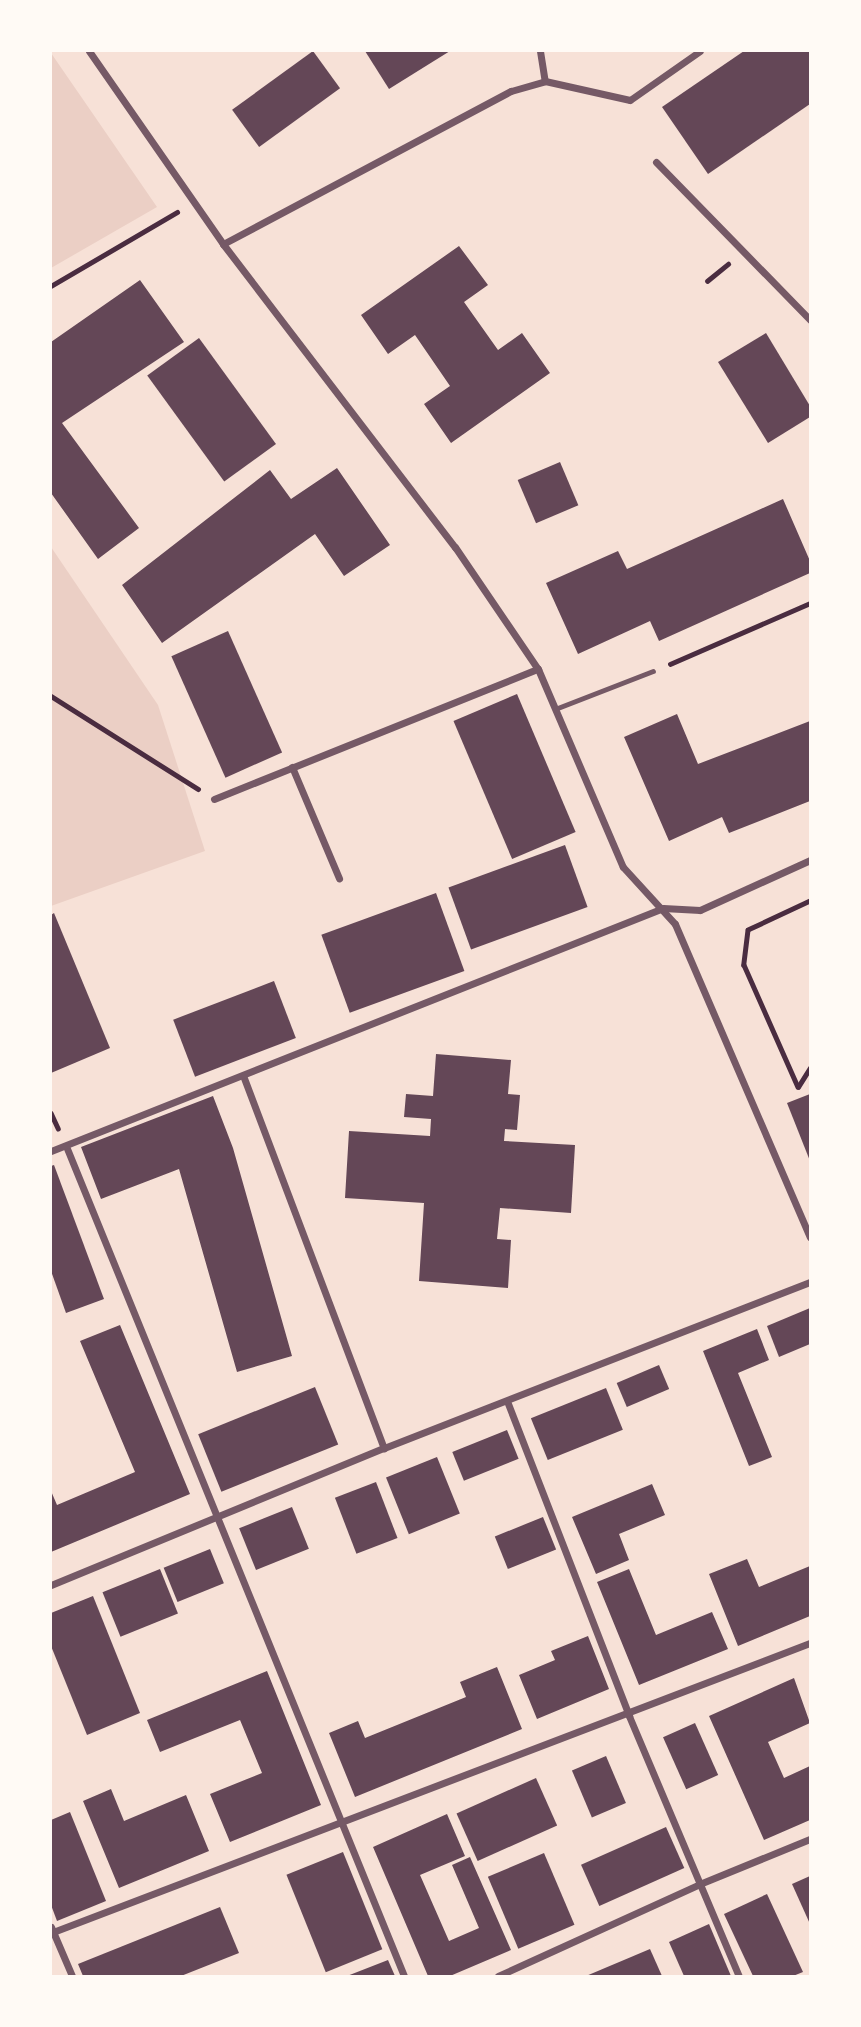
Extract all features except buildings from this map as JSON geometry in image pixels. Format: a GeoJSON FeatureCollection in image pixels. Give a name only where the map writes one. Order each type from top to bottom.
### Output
{"type":"FeatureCollection","features":[{"type":"Feature","properties":{"kind":"street"},"geometry":{"type":"LineString","coordinates":[[89,51],[193,203],[455,547],[538,669],[623,867],[675,924],[810,1237]]}},
{"type":"Feature","properties":{"kind":"street"},"geometry":{"type":"LineString","coordinates":[[540,51],[545,81]]}},
{"type":"Feature","properties":{"kind":"street"},"geometry":{"type":"LineString","coordinates":[[223,244],[405,144],[511,90],[545,81],[630,100],[700,51]]}},
{"type":"Feature","properties":{"kind":"street"},"geometry":{"type":"LineString","coordinates":[[656,162],[810,320]]}},
{"type":"Feature","properties":{"kind":"street"},"geometry":{"type":"LineString","coordinates":[[214,799],[538,669]]}},
{"type":"Feature","properties":{"kind":"street"},"geometry":{"type":"LineString","coordinates":[[292,767],[339,878]]}},
{"type":"Feature","properties":{"kind":"street"},"geometry":{"type":"LineString","coordinates":[[51,1151],[244,1078],[663,908],[700,910],[810,860]]}},
{"type":"Feature","properties":{"kind":"street"},"geometry":{"type":"LineString","coordinates":[[244,1078],[384,1448]]}},
{"type":"Feature","properties":{"kind":"street"},"geometry":{"type":"LineString","coordinates":[[66,1146],[404,1976]]}},
{"type":"Feature","properties":{"kind":"street"},"geometry":{"type":"LineString","coordinates":[[51,1585],[217,1520],[384,1448],[810,1282]]}},
{"type":"Feature","properties":{"kind":"street"},"geometry":{"type":"LineString","coordinates":[[507,1401],[629,1716],[702,1883],[739,1976]]}},
{"type":"Feature","properties":{"kind":"street"},"geometry":{"type":"LineString","coordinates":[[72,1976],[52,1930],[629,1716],[810,1643]]}},
{"type":"Feature","properties":{"kind":"street"},"geometry":{"type":"LineString","coordinates":[[498,1976],[702,1883],[810,1839]]}},
{"type":"Feature","properties":{"kind":"lane"},"geometry":{"type":"LineString","coordinates":[[555,709],[653,671]]}},
{"type":"Feature","properties":{"kind":"path"},"geometry":{"type":"LineString","coordinates":[[51,286],[193,203]]}},
{"type":"Feature","properties":{"kind":"path"},"geometry":{"type":"LineString","coordinates":[[653,671],[810,603]]}},
{"type":"Feature","properties":{"kind":"path"},"geometry":{"type":"LineString","coordinates":[[51,696],[214,799]]}},
{"type":"Feature","properties":{"kind":"path"},"geometry":{"type":"LineString","coordinates":[[810,901],[748,930],[744,965],[798,1087],[810,1068]]}},
{"type":"Feature","properties":{"kind":"shaded area"},"geometry":{"type":"Polygon","coordinates":[[[51,53],[157,207],[51,268],[51,53]]]}},
{"type":"Feature","properties":{"kind":"shaded area"},"geometry":{"type":"Polygon","coordinates":[[[51,547],[158,705],[205,851],[51,906],[51,547]]]}}]}
